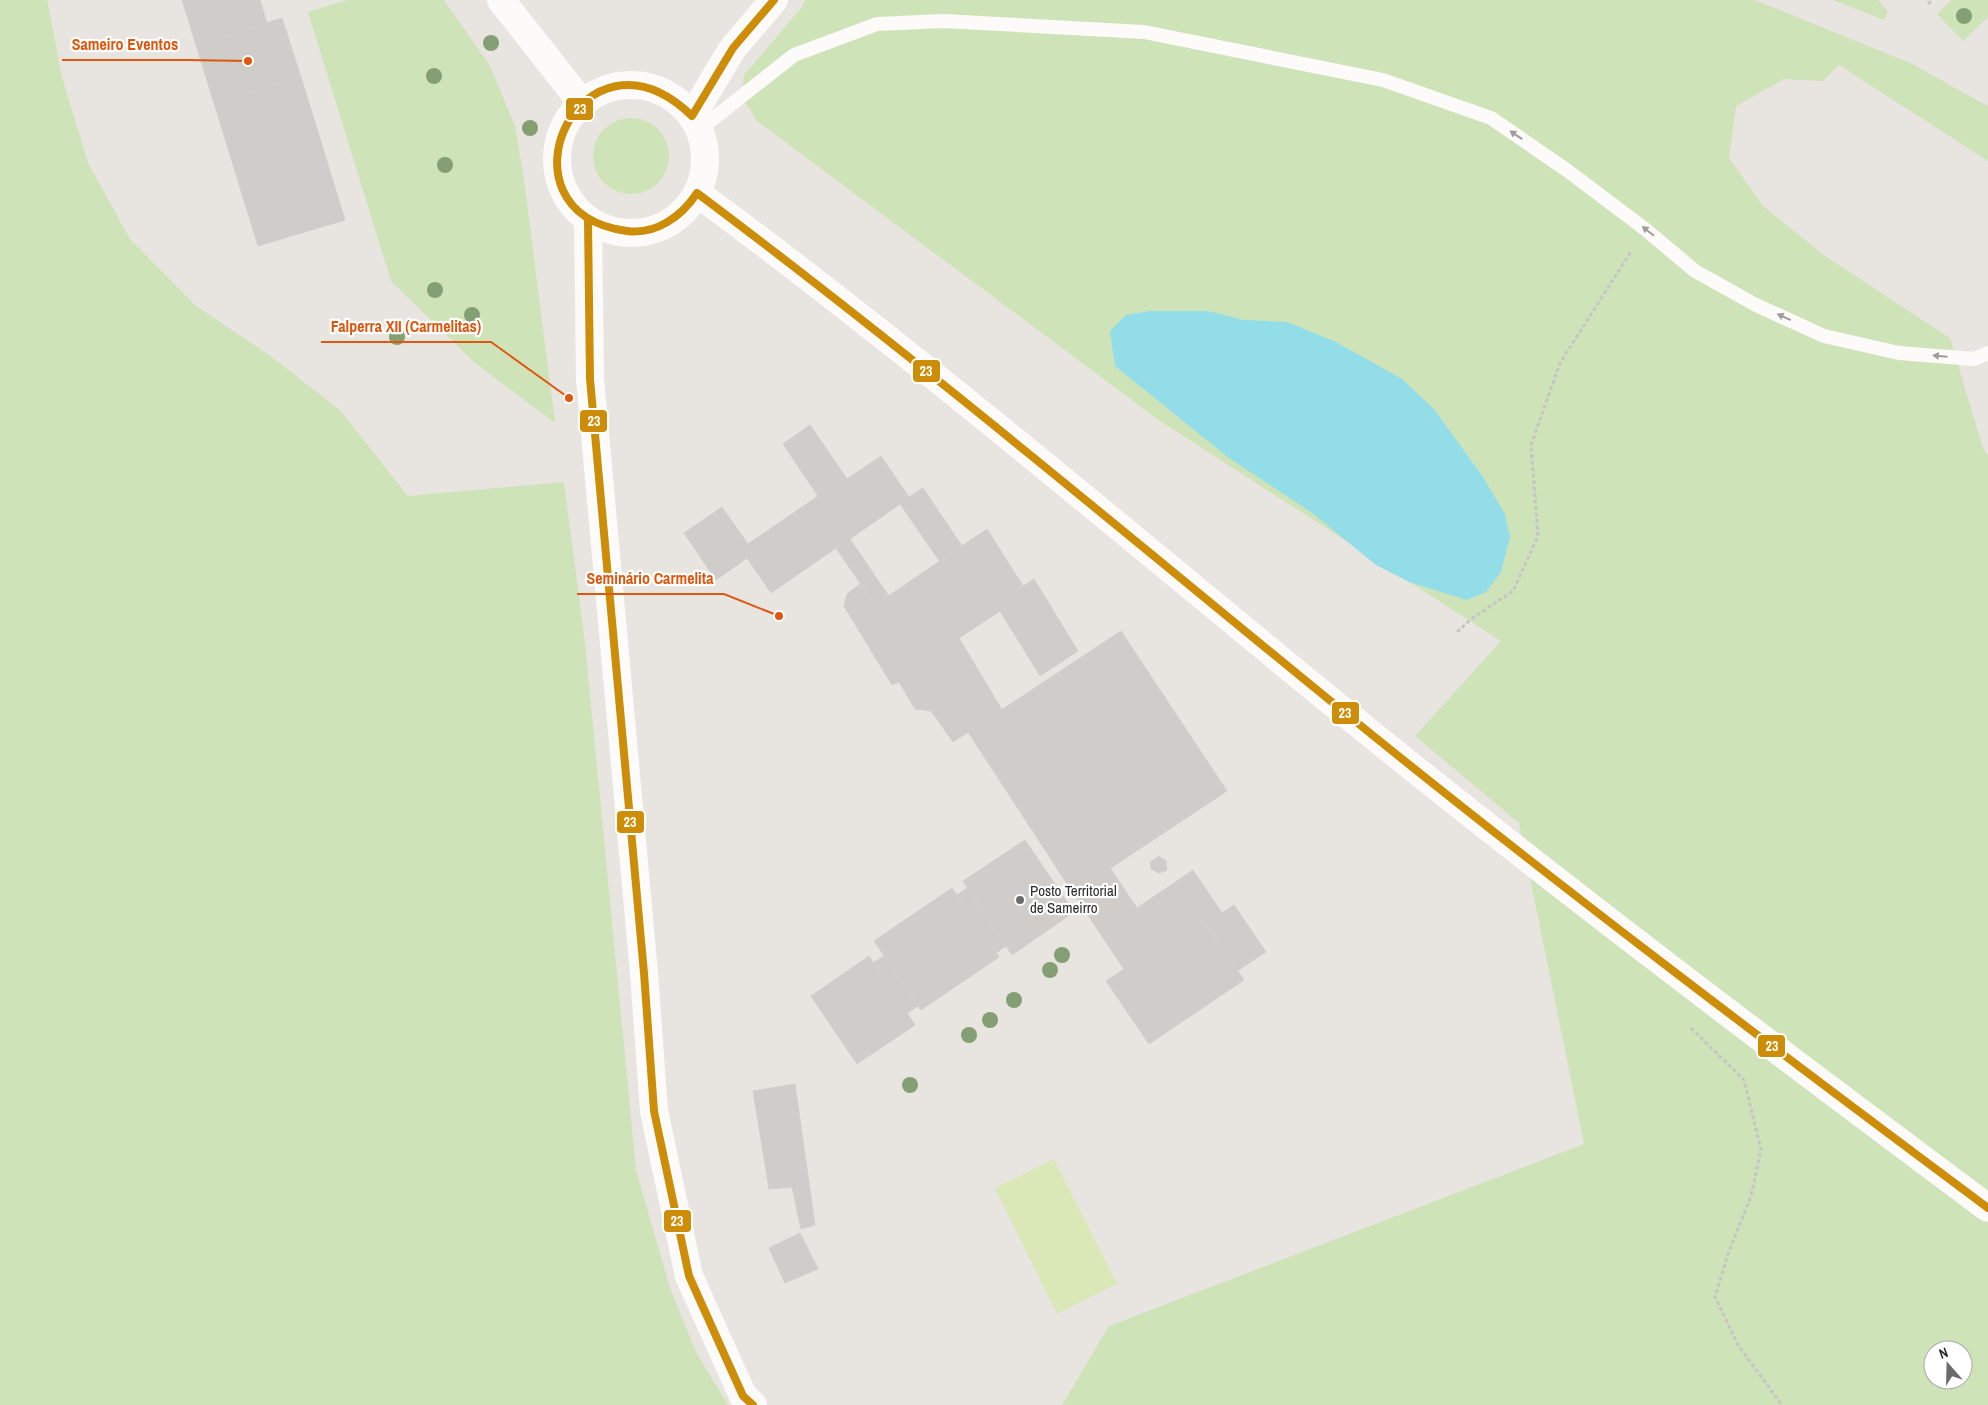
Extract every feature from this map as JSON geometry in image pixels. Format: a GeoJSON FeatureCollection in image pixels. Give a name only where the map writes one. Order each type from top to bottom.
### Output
{"type":"FeatureCollection","features":[{"type":"Feature","properties":{"kind":"main road"},"geometry":{"type":"LineString","coordinates":[[501,0],[582,102]]}},
{"type":"Feature","properties":{"kind":"main road"},"geometry":{"type":"LineString","coordinates":[[695,123],[733,48],[774,0]]}},
{"type":"Feature","properties":{"kind":"main road"},"geometry":{"type":"LineString","coordinates":[[640,85],[660,90],[678,101],[695,123],[704,142],[704,173],[697,193],[685,210],[668,223],[649,231],[628,234],[606,229],[588,220],[573,207],[563,190],[557,163],[560,134],[582,102],[600,92],[619,86],[640,85]]}},
{"type":"Feature","properties":{"kind":"main road"},"geometry":{"type":"LineString","coordinates":[[697,193],[812,277],[1472,815],[1718,1007],[1988,1208]]}},
{"type":"Feature","properties":{"kind":"main road"},"geometry":{"type":"LineString","coordinates":[[588,220],[590,380],[644,973],[654,1111],[689,1276],[743,1396],[753,1405]]}},
{"type":"Feature","properties":{"kind":"lane"},"geometry":{"type":"LineString","coordinates":[[695,123],[794,55],[877,24],[944,20],[1144,32],[1383,80],[1490,118],[1561,166],[1645,228],[1696,271],[1756,304],[1824,336],[1899,352],[1974,359],[1988,353]]}},
{"type":"Feature","properties":{"kind":"path"},"geometry":{"type":"LineString","coordinates":[[1928,4],[1932,0]]}},
{"type":"Feature","properties":{"kind":"path"},"geometry":{"type":"LineString","coordinates":[[1456,632],[1470,620],[1513,591],[1538,536],[1531,445],[1560,363],[1645,228]]}},
{"type":"Feature","properties":{"kind":"path"},"geometry":{"type":"LineString","coordinates":[[1687,1024],[1744,1080],[1761,1150],[1751,1196],[1728,1254],[1715,1297],[1738,1346],[1782,1405]]}},
{"type":"Feature","properties":{"kind":"green space"},"geometry":{"type":"Polygon","coordinates":[[[0,0],[47,0],[62,77],[88,163],[130,239],[196,306],[269,355],[340,410],[408,496],[564,482],[585,643],[636,1170],[670,1288],[696,1352],[728,1405],[0,1405],[0,0]]]}},
{"type":"Feature","properties":{"kind":"green space"},"geometry":{"type":"Polygon","coordinates":[[[347,0],[444,0],[490,66],[515,126],[524,179],[555,423],[475,363],[391,281],[308,12],[347,0]]]}},
{"type":"Feature","properties":{"kind":"green space"},"geometry":{"type":"Polygon","coordinates":[[[805,0],[1755,0],[1910,63],[1988,106],[1988,161],[1839,65],[1823,81],[1784,79],[1736,106],[1729,158],[1763,206],[1825,256],[1950,338],[1983,448],[1988,456],[1988,1405],[1062,1405],[1109,1326],[1584,1144],[1519,823],[1415,736],[1501,641],[1160,421],[757,121],[742,97],[744,75],[802,7],[805,0]]]}},
{"type":"Feature","properties":{"kind":"green space"},"geometry":{"type":"Polygon","coordinates":[[[1833,0],[1878,0],[1888,11],[1884,20],[1833,0]]]}},
{"type":"Feature","properties":{"kind":"green space"},"geometry":{"type":"Polygon","coordinates":[[[1951,0],[1988,0],[1988,17],[1963,41],[1937,14],[1951,0]]]}},
{"type":"Feature","properties":{"kind":"green space"},"geometry":{"type":"Polygon","coordinates":[[[631,118],[646,121],[658,129],[666,141],[669,156],[666,171],[658,183],[646,191],[631,194],[616,191],[604,183],[596,171],[593,156],[596,141],[604,129],[616,121],[631,118]]]}},
{"type":"Feature","properties":{"kind":"green space"},"geometry":{"type":"Polygon","coordinates":[[[1054,1159],[1117,1284],[1057,1314],[995,1188],[1054,1159]]]}},
{"type":"Feature","properties":{"kind":"water"},"geometry":{"type":"Polygon","coordinates":[[[1150,311],[1208,311],[1244,320],[1287,322],[1336,342],[1402,379],[1434,409],[1483,477],[1505,514],[1510,537],[1501,572],[1486,592],[1467,600],[1409,582],[1376,565],[1311,512],[1229,458],[1115,366],[1110,331],[1126,315],[1150,311]]]}},
{"type":"Feature","properties":{"kind":"building"},"geometry":{"type":"Polygon","coordinates":[[[182,0],[260,0],[267,23],[196,45],[182,0]]]}},
{"type":"Feature","properties":{"kind":"building"},"geometry":{"type":"Polygon","coordinates":[[[282,18],[301,77],[214,103],[196,45],[282,18]]]}},
{"type":"Feature","properties":{"kind":"building"},"geometry":{"type":"Polygon","coordinates":[[[301,77],[345,220],[258,246],[214,103],[301,77]]]}},
{"type":"Feature","properties":{"kind":"building"},"geometry":{"type":"Polygon","coordinates":[[[810,425],[847,479],[881,456],[909,497],[923,488],[962,546],[940,562],[900,504],[850,539],[888,595],[875,605],[836,548],[771,593],[747,558],[716,580],[684,533],[722,507],[748,544],[818,496],[783,444],[810,425]]]}},
{"type":"Feature","properties":{"kind":"building"},"geometry":{"type":"Polygon","coordinates":[[[987,529],[1023,586],[1034,579],[1078,651],[1040,676],[1000,611],[959,638],[1002,710],[953,742],[931,711],[915,709],[899,682],[892,685],[844,606],[847,594],[860,584],[875,605],[987,529]]]}},
{"type":"Feature","properties":{"kind":"building"},"geometry":{"type":"Polygon","coordinates":[[[1121,631],[1227,791],[1073,893],[968,732],[1121,631]]]}},
{"type":"Feature","properties":{"kind":"building","name":"Posto Territorial de Sameirro"},"geometry":{"type":"Polygon","coordinates":[[[1025,840],[1074,912],[1012,955],[963,881],[1025,840]]]}},
{"type":"Feature","properties":{"kind":"building"},"geometry":{"type":"Polygon","coordinates":[[[1159,856],[1166,861],[1167,870],[1159,873],[1151,869],[1150,862],[1159,856]]]}},
{"type":"Feature","properties":{"kind":"building"},"geometry":{"type":"Polygon","coordinates":[[[1110,868],[1137,908],[1193,870],[1222,913],[1206,924],[1201,918],[1124,969],[1073,893],[1110,868]]]}},
{"type":"Feature","properties":{"kind":"building"},"geometry":{"type":"Polygon","coordinates":[[[952,888],[999,957],[921,1010],[874,941],[952,888]]]}},
{"type":"Feature","properties":{"kind":"building"},"geometry":{"type":"Polygon","coordinates":[[[967,888],[1006,946],[996,953],[957,895],[967,888]]]}},
{"type":"Feature","properties":{"kind":"building"},"geometry":{"type":"Polygon","coordinates":[[[1234,905],[1266,952],[1237,971],[1206,924],[1234,905]]]}},
{"type":"Feature","properties":{"kind":"building"},"geometry":{"type":"Polygon","coordinates":[[[1201,918],[1244,980],[1149,1044],[1106,981],[1201,918]]]}},
{"type":"Feature","properties":{"kind":"building"},"geometry":{"type":"Polygon","coordinates":[[[869,956],[915,1025],[857,1064],[811,996],[869,956]]]}},
{"type":"Feature","properties":{"kind":"building"},"geometry":{"type":"Polygon","coordinates":[[[884,956],[918,1006],[907,1013],[873,963],[884,956]]]}},
{"type":"Feature","properties":{"kind":"building"},"geometry":{"type":"Polygon","coordinates":[[[795,1084],[815,1225],[801,1229],[792,1187],[769,1189],[753,1091],[795,1084]]]}},
{"type":"Feature","properties":{"kind":"building"},"geometry":{"type":"Polygon","coordinates":[[[800,1233],[818,1269],[785,1283],[769,1248],[800,1233]]]}},
{"type":"Feature","properties":{"kind":"transit line","name":"23"},"geometry":{"type":"LineString","coordinates":[[774,0],[733,48],[692,116],[652,89],[615,86],[586,101],[566,127],[557,158],[563,190],[585,217],[627,231],[648,230],[658,227],[676,216],[697,193],[782,257],[949,389],[1437,787],[1750,1030],[1988,1208]]}},
{"type":"Feature","properties":{"kind":"transit line","name":"23"},"geometry":{"type":"LineString","coordinates":[[588,220],[590,379],[644,973],[654,1111],[689,1276],[743,1396],[753,1405]]}},
{"type":"Feature","properties":{"kind":"place","name":"Sameiro Eventos"},"geometry":{"type":"Point","coordinates":[248,61]}},
{"type":"Feature","properties":{"kind":"place","name":"Falperra XII (Carmelitas)"},"geometry":{"type":"Point","coordinates":[569,398]}},
{"type":"Feature","properties":{"kind":"place","name":"Seminário Carmelita"},"geometry":{"type":"Point","coordinates":[779,616]}},
{"type":"Feature","properties":{"kind":"place","name":"Posto Territorial de Sameirro"},"geometry":{"type":"Point","coordinates":[1020,900]}}]}
